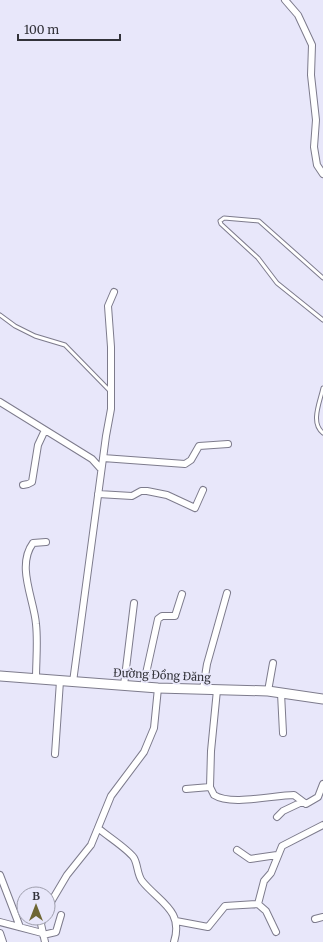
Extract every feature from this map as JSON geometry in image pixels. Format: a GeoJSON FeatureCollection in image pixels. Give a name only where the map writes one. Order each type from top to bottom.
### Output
{"type":"FeatureCollection","features":[{"type":"Feature","properties":{"kind":"main road","name":"Đường Đồng Đăng"},"geometry":{"type":"LineString","coordinates":[[0,676],[158,688],[268,691],[323,699]]}},
{"type":"Feature","properties":{"kind":"street"},"geometry":{"type":"LineString","coordinates":[[286,0],[298,15],[312,45],[311,75],[316,120],[314,147],[317,165],[323,174]]}},
{"type":"Feature","properties":{"kind":"street"},"geometry":{"type":"LineString","coordinates":[[73,682],[101,469],[111,409],[111,347],[108,306],[114,292]]}},
{"type":"Feature","properties":{"kind":"street"},"geometry":{"type":"LineString","coordinates":[[0,402],[92,459],[101,469]]}},
{"type":"Feature","properties":{"kind":"street"},"geometry":{"type":"LineString","coordinates":[[23,485],[32,482],[38,445],[45,430]]}},
{"type":"Feature","properties":{"kind":"street"},"geometry":{"type":"LineString","coordinates":[[103,458],[185,464],[191,460],[199,446],[228,444]]}},
{"type":"Feature","properties":{"kind":"street"},"geometry":{"type":"LineString","coordinates":[[98,494],[132,496],[141,491],[147,490],[166,495],[195,508],[203,490]]}},
{"type":"Feature","properties":{"kind":"street"},"geometry":{"type":"LineString","coordinates":[[36,679],[36,624],[27,579],[27,560],[34,543],[46,542]]}},
{"type":"Feature","properties":{"kind":"street"},"geometry":{"type":"LineString","coordinates":[[203,689],[206,668],[228,593]]}},
{"type":"Feature","properties":{"kind":"street"},"geometry":{"type":"LineString","coordinates":[[143,686],[158,619],[162,616],[175,616],[182,594]]}},
{"type":"Feature","properties":{"kind":"street"},"geometry":{"type":"LineString","coordinates":[[124,685],[134,603]]}},
{"type":"Feature","properties":{"kind":"street"},"geometry":{"type":"LineString","coordinates":[[268,691],[273,663]]}},
{"type":"Feature","properties":{"kind":"street"},"geometry":{"type":"LineString","coordinates":[[55,754],[60,681]]}},
{"type":"Feature","properties":{"kind":"street"},"geometry":{"type":"LineString","coordinates":[[56,894],[67,875],[91,845],[111,796],[144,752],[153,733],[158,688]]}},
{"type":"Feature","properties":{"kind":"street"},"geometry":{"type":"LineString","coordinates":[[217,690],[211,751],[210,787],[214,794],[224,798],[259,799],[294,795],[302,802],[310,804],[316,800],[323,784]]}},
{"type":"Feature","properties":{"kind":"street"},"geometry":{"type":"LineString","coordinates":[[281,693],[283,733]]}},
{"type":"Feature","properties":{"kind":"street"},"geometry":{"type":"LineString","coordinates":[[186,790],[210,787]]}},
{"type":"Feature","properties":{"kind":"street"},"geometry":{"type":"LineString","coordinates":[[277,817],[283,811],[302,802]]}},
{"type":"Feature","properties":{"kind":"street"},"geometry":{"type":"LineString","coordinates":[[258,904],[264,881],[271,873],[280,849],[286,843],[323,825]]}},
{"type":"Feature","properties":{"kind":"street"},"geometry":{"type":"LineString","coordinates":[[98,828],[130,853],[135,860],[140,878],[170,908],[176,921],[177,931],[174,942]]}},
{"type":"Feature","properties":{"kind":"street"},"geometry":{"type":"LineString","coordinates":[[237,850],[250,859],[277,855]]}},
{"type":"Feature","properties":{"kind":"street"},"geometry":{"type":"LineString","coordinates":[[0,875],[20,927]]}},
{"type":"Feature","properties":{"kind":"street"},"geometry":{"type":"LineString","coordinates":[[176,921],[208,926],[225,906],[258,904],[266,911],[276,932]]}},
{"type":"Feature","properties":{"kind":"street"},"geometry":{"type":"LineString","coordinates":[[0,922],[43,934],[56,932],[61,915]]}},
{"type":"Feature","properties":{"kind":"street"},"geometry":{"type":"LineString","coordinates":[[315,919],[323,917]]}},
{"type":"Feature","properties":{"kind":"street"},"geometry":{"type":"LineString","coordinates":[[41,926],[45,942]]}},
{"type":"Feature","properties":{"kind":"street"},"geometry":{"type":"LineString","coordinates":[[0,933],[3,942]]}},
{"type":"Feature","properties":{"kind":"lane"},"geometry":{"type":"LineString","coordinates":[[323,278],[259,221],[224,218],[220,221],[220,224],[258,258],[277,283],[323,320]]}},
{"type":"Feature","properties":{"kind":"lane"},"geometry":{"type":"LineString","coordinates":[[0,315],[15,326],[35,336],[65,345],[110,391]]}},
{"type":"Feature","properties":{"kind":"lane"},"geometry":{"type":"LineString","coordinates":[[323,388],[316,421],[318,429],[323,433]]}}]}
